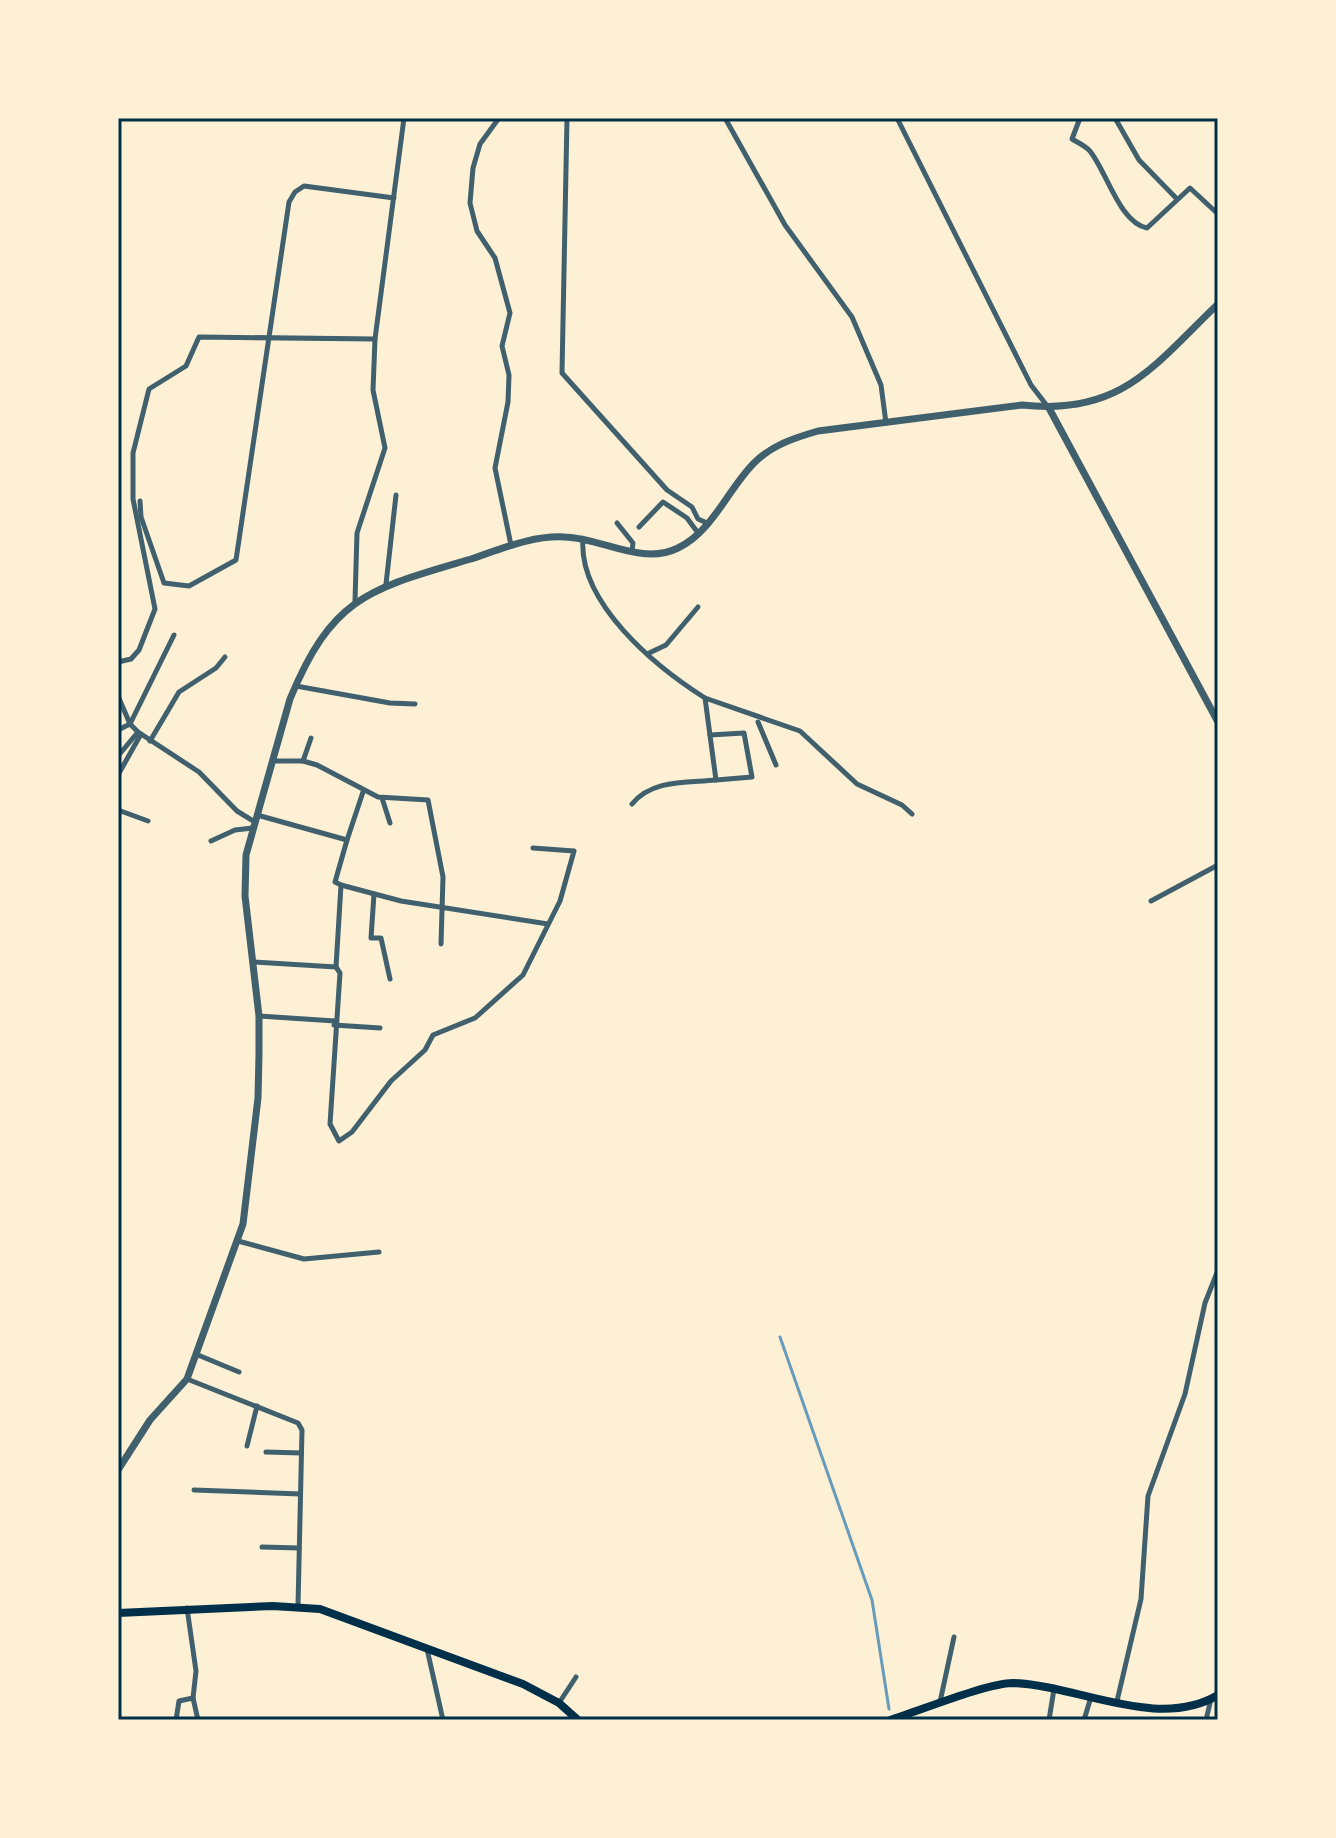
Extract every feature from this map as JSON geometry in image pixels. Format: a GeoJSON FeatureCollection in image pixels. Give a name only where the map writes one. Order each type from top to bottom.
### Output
{"type":"FeatureCollection","features":[{"type":"Feature","properties":{"kind":"main road"},"geometry":{"type":"LineString","coordinates":[[118,1613],[187,1607],[298,1606],[320,1609],[523,1684],[559,1703],[578,1720]]}},
{"type":"Feature","properties":{"kind":"main road"},"geometry":{"type":"LineString","coordinates":[[890,1720],[1003,1684],[1170,1707],[1214,1697]]}},
{"type":"Feature","properties":{"kind":"street"},"geometry":{"type":"LineString","coordinates":[[355,601],[357,533],[385,448],[373,390],[375,339],[404,118]]}},
{"type":"Feature","properties":{"kind":"street"},"geometry":{"type":"LineString","coordinates":[[499,118],[480,144],[473,168],[470,203],[477,231],[495,258],[510,313],[502,346],[509,375],[508,402],[495,468],[512,546]]}},
{"type":"Feature","properties":{"kind":"street"},"geometry":{"type":"LineString","coordinates":[[567,118],[562,373],[667,490],[692,507],[698,519],[708,523]]}},
{"type":"Feature","properties":{"kind":"street"},"geometry":{"type":"LineString","coordinates":[[725,118],[785,225],[852,317],[881,385],[886,424]]}},
{"type":"Feature","properties":{"kind":"street"},"geometry":{"type":"LineString","coordinates":[[897,118],[1031,385],[1049,408],[1218,722]]}},
{"type":"Feature","properties":{"kind":"street"},"geometry":{"type":"LineString","coordinates":[[1080,118],[1072,139],[1089,150],[1121,205],[1141,227],[1147,228],[1190,188],[1218,214]]}},
{"type":"Feature","properties":{"kind":"street"},"geometry":{"type":"LineString","coordinates":[[1115,118],[1139,160],[1176,198]]}},
{"type":"Feature","properties":{"kind":"street"},"geometry":{"type":"LineString","coordinates":[[140,501],[141,517],[164,583],[189,586],[236,560],[289,202],[295,192],[304,186],[394,198]]}},
{"type":"Feature","properties":{"kind":"street"},"geometry":{"type":"LineString","coordinates":[[118,1470],[150,1420],[187,1379],[238,1241],[258,1098],[259,1016],[245,896],[246,855],[296,686],[334,621],[355,601],[386,584],[544,537],[583,538],[632,551],[664,553],[688,542],[698,533],[753,464],[770,449],[818,431],[1022,405],[1049,408],[1112,394],[1134,385],[1218,304]]}},
{"type":"Feature","properties":{"kind":"street"},"geometry":{"type":"LineString","coordinates":[[118,662],[131,659],[139,650],[155,609],[133,499],[133,453],[149,389],[186,366],[199,337],[375,339]]}},
{"type":"Feature","properties":{"kind":"street"},"geometry":{"type":"LineString","coordinates":[[386,584],[396,495]]}},
{"type":"Feature","properties":{"kind":"street"},"geometry":{"type":"LineString","coordinates":[[639,527],[663,502],[687,518],[698,533]]}},
{"type":"Feature","properties":{"kind":"street"},"geometry":{"type":"LineString","coordinates":[[617,523],[633,543],[632,551]]}},
{"type":"Feature","properties":{"kind":"street"},"geometry":{"type":"LineString","coordinates":[[583,538],[581,562],[614,617],[671,676],[705,698],[759,720],[800,731],[857,784],[902,805],[912,814]]}},
{"type":"Feature","properties":{"kind":"street"},"geometry":{"type":"LineString","coordinates":[[647,654],[666,645],[698,607]]}},
{"type":"Feature","properties":{"kind":"street"},"geometry":{"type":"LineString","coordinates":[[118,730],[130,724],[174,635]]}},
{"type":"Feature","properties":{"kind":"street"},"geometry":{"type":"LineString","coordinates":[[150,741],[179,692],[216,668],[225,657]]}},
{"type":"Feature","properties":{"kind":"street"},"geometry":{"type":"LineString","coordinates":[[296,686],[390,703],[415,704]]}},
{"type":"Feature","properties":{"kind":"street"},"geometry":{"type":"LineString","coordinates":[[118,696],[130,724],[150,741],[199,772],[237,811],[255,821],[347,840]]}},
{"type":"Feature","properties":{"kind":"street"},"geometry":{"type":"LineString","coordinates":[[705,698],[716,780]]}},
{"type":"Feature","properties":{"kind":"street"},"geometry":{"type":"LineString","coordinates":[[710,735],[744,733],[759,720]]}},
{"type":"Feature","properties":{"kind":"street"},"geometry":{"type":"LineString","coordinates":[[759,720],[776,765]]}},
{"type":"Feature","properties":{"kind":"street"},"geometry":{"type":"LineString","coordinates":[[118,756],[140,733]]}},
{"type":"Feature","properties":{"kind":"street"},"geometry":{"type":"LineString","coordinates":[[118,775],[140,733]]}},
{"type":"Feature","properties":{"kind":"street"},"geometry":{"type":"LineString","coordinates":[[632,804],[641,792],[655,786],[752,777],[744,733]]}},
{"type":"Feature","properties":{"kind":"street"},"geometry":{"type":"LineString","coordinates":[[303,761],[311,738]]}},
{"type":"Feature","properties":{"kind":"street"},"geometry":{"type":"LineString","coordinates":[[273,761],[303,761],[363,792],[382,798],[428,800],[443,877],[441,944]]}},
{"type":"Feature","properties":{"kind":"street"},"geometry":{"type":"LineString","coordinates":[[363,792],[335,882],[444,909],[548,924]]}},
{"type":"Feature","properties":{"kind":"street"},"geometry":{"type":"LineString","coordinates":[[382,798],[390,823]]}},
{"type":"Feature","properties":{"kind":"street"},"geometry":{"type":"LineString","coordinates":[[118,810],[148,821]]}},
{"type":"Feature","properties":{"kind":"street"},"geometry":{"type":"LineString","coordinates":[[211,841],[255,821]]}},
{"type":"Feature","properties":{"kind":"street"},"geometry":{"type":"LineString","coordinates":[[341,885],[336,967],[340,973],[334,1023],[330,1124],[339,1141],[352,1132],[391,1081],[425,1050],[433,1035],[475,1018],[523,975],[560,901],[574,851],[533,848]]}},
{"type":"Feature","properties":{"kind":"street"},"geometry":{"type":"LineString","coordinates":[[1151,901],[1218,865]]}},
{"type":"Feature","properties":{"kind":"street"},"geometry":{"type":"LineString","coordinates":[[374,894],[371,938],[381,938],[390,979]]}},
{"type":"Feature","properties":{"kind":"street"},"geometry":{"type":"LineString","coordinates":[[253,962],[336,967]]}},
{"type":"Feature","properties":{"kind":"street"},"geometry":{"type":"LineString","coordinates":[[259,1016],[380,1028]]}},
{"type":"Feature","properties":{"kind":"street"},"geometry":{"type":"LineString","coordinates":[[238,1241],[304,1259],[379,1252]]}},
{"type":"Feature","properties":{"kind":"street"},"geometry":{"type":"LineString","coordinates":[[1117,1701],[1141,1599],[1148,1496],[1185,1394],[1205,1303],[1218,1270]]}},
{"type":"Feature","properties":{"kind":"street"},"geometry":{"type":"LineString","coordinates":[[198,1355],[239,1372]]}},
{"type":"Feature","properties":{"kind":"street"},"geometry":{"type":"LineString","coordinates":[[187,1379],[298,1423],[302,1430],[298,1606]]}},
{"type":"Feature","properties":{"kind":"street"},"geometry":{"type":"LineString","coordinates":[[247,1446],[257,1406]]}},
{"type":"Feature","properties":{"kind":"street"},"geometry":{"type":"LineString","coordinates":[[266,1452],[301,1453]]}},
{"type":"Feature","properties":{"kind":"street"},"geometry":{"type":"LineString","coordinates":[[194,1490],[300,1494]]}},
{"type":"Feature","properties":{"kind":"street"},"geometry":{"type":"LineString","coordinates":[[262,1547],[299,1548]]}},
{"type":"Feature","properties":{"kind":"street"},"geometry":{"type":"LineString","coordinates":[[187,1607],[196,1671],[193,1698],[198,1720]]}},
{"type":"Feature","properties":{"kind":"street"},"geometry":{"type":"LineString","coordinates":[[939,1705],[954,1637]]}},
{"type":"Feature","properties":{"kind":"street"},"geometry":{"type":"LineString","coordinates":[[427,1649],[443,1720]]}},
{"type":"Feature","properties":{"kind":"street"},"geometry":{"type":"LineString","coordinates":[[559,1703],[576,1677]]}},
{"type":"Feature","properties":{"kind":"street"},"geometry":{"type":"LineString","coordinates":[[1049,1720],[1054,1689]]}},
{"type":"Feature","properties":{"kind":"street"},"geometry":{"type":"LineString","coordinates":[[1084,1720],[1091,1696]]}},
{"type":"Feature","properties":{"kind":"street"},"geometry":{"type":"LineString","coordinates":[[1206,1720],[1214,1697]]}},
{"type":"Feature","properties":{"kind":"street"},"geometry":{"type":"LineString","coordinates":[[176,1720],[179,1701],[193,1698]]}},
{"type":"Feature","properties":{"kind":"waterway"},"geometry":{"type":"LineString","coordinates":[[780,1337],[872,1600],[889,1709]]}}]}
